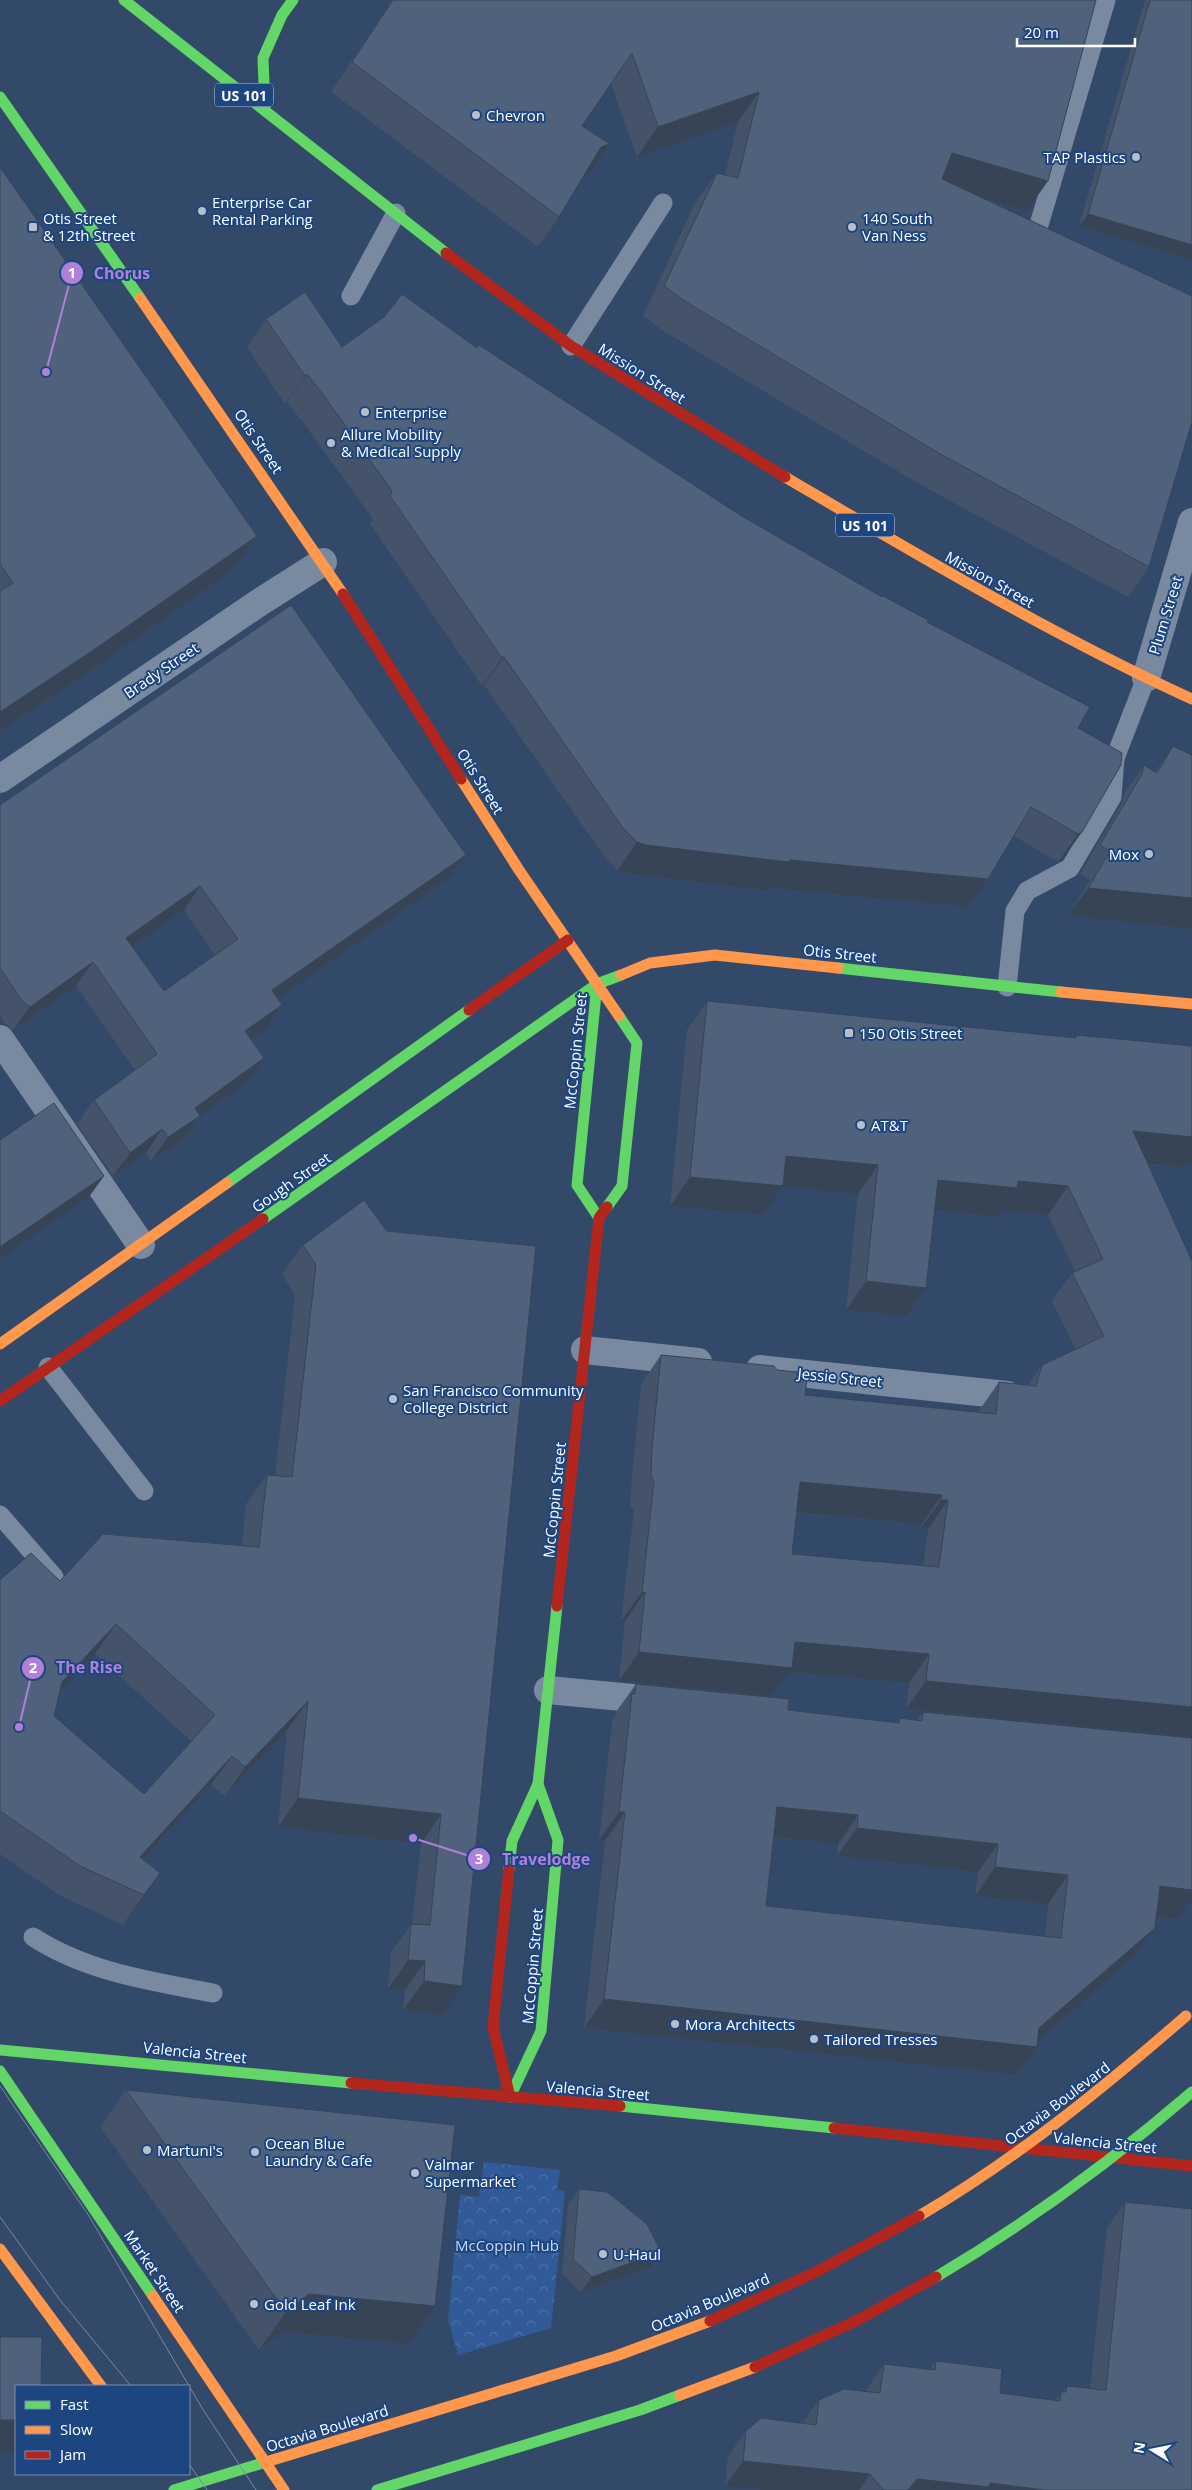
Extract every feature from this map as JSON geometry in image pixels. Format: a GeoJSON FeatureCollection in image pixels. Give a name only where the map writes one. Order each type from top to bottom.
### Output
{"type":"FeatureCollection","features":[{"type":"Feature","properties":{"kind":"main road","name":"Mission Street"},"geometry":{"type":"LineString","coordinates":[[124,0],[493,290],[571,346],[846,515],[949,573],[1146,678],[1192,700]]}},
{"type":"Feature","properties":{"kind":"main road"},"geometry":{"type":"LineString","coordinates":[[265,111],[263,58],[282,15],[293,0]]}},
{"type":"Feature","properties":{"kind":"main road","name":"Otis Street"},"geometry":{"type":"LineString","coordinates":[[0,97],[323,562],[519,870],[597,984],[650,963],[715,955],[1007,987],[1192,1004]]}},
{"type":"Feature","properties":{"kind":"main road"},"geometry":{"type":"LineString","coordinates":[[0,1344],[568,940]]}},
{"type":"Feature","properties":{"kind":"main road","name":"McCoppin Street"},"geometry":{"type":"LineString","coordinates":[[597,984],[577,1185],[599,1218]]}},
{"type":"Feature","properties":{"kind":"main road","name":"McCoppin Street"},"geometry":{"type":"LineString","coordinates":[[510,2097],[493,2027],[512,1841],[538,1784],[599,1218],[622,1186],[637,1043],[597,984]]}},
{"type":"Feature","properties":{"kind":"main road","name":"Gough Street"},"geometry":{"type":"LineString","coordinates":[[0,1401],[367,1148],[597,984]]}},
{"type":"Feature","properties":{"kind":"main road","name":"McCoppin Street"},"geometry":{"type":"LineString","coordinates":[[510,2097],[541,2032],[558,1840],[538,1784]]}},
{"type":"Feature","properties":{"kind":"main road","name":"Octavia Boulevard"},"geometry":{"type":"LineString","coordinates":[[179,2487],[616,2356],[710,2321],[781,2289],[854,2252],[922,2214],[989,2172],[1057,2124],[1114,2079],[1192,2010]]}},
{"type":"Feature","properties":{"kind":"main road","name":"Valencia Street"},"geometry":{"type":"LineString","coordinates":[[0,2050],[111,2059],[439,2092],[614,2105],[1192,2166]]}},
{"type":"Feature","properties":{"kind":"main road","name":"Market Street"},"geometry":{"type":"LineString","coordinates":[[0,2070],[284,2490]]}},
{"type":"Feature","properties":{"kind":"main road"},"geometry":{"type":"LineString","coordinates":[[376,2490],[640,2410],[756,2367],[889,2304],[953,2267],[1023,2222],[1093,2172],[1192,2092]]}},
{"type":"Feature","properties":{"kind":"main road"},"geometry":{"type":"LineString","coordinates":[[0,2249],[100,2385]]}},
{"type":"Feature","properties":{"kind":"street","name":"Plum Street"},"geometry":{"type":"LineString","coordinates":[[1146,678],[1192,522]]}},
{"type":"Feature","properties":{"kind":"street","name":"Brady Street"},"geometry":{"type":"LineString","coordinates":[[0,779],[323,562]]}},
{"type":"Feature","properties":{"kind":"street"},"geometry":{"type":"LineString","coordinates":[[0,1039],[141,1245]]}},
{"type":"Feature","properties":{"kind":"street","name":"Jessie Street"},"geometry":{"type":"LineString","coordinates":[[585,1350],[1007,1395]]}},
{"type":"Feature","properties":{"kind":"street"},"geometry":{"type":"LineString","coordinates":[[548,1690],[686,1703]]}},
{"type":"Feature","properties":{"kind":"lane"},"geometry":{"type":"LineString","coordinates":[[1061,249],[1035,238],[1106,0]]}},
{"type":"Feature","properties":{"kind":"lane"},"geometry":{"type":"LineString","coordinates":[[571,346],[663,203]]}},
{"type":"Feature","properties":{"kind":"lane"},"geometry":{"type":"LineString","coordinates":[[351,296],[396,213]]}},
{"type":"Feature","properties":{"kind":"lane"},"geometry":{"type":"LineString","coordinates":[[1007,987],[1016,911],[1027,891],[1070,868],[1112,797],[1116,758],[1146,678]]}},
{"type":"Feature","properties":{"kind":"lane"},"geometry":{"type":"LineString","coordinates":[[48,1367],[144,1491]]}},
{"type":"Feature","properties":{"kind":"lane"},"geometry":{"type":"LineString","coordinates":[[0,1515],[54,1577]]}},
{"type":"Feature","properties":{"kind":"lane"},"geometry":{"type":"LineString","coordinates":[[32,1937],[91,1965],[131,1978],[213,1992]]}},
{"type":"Feature","properties":{"kind":"green space","name":"McCoppin Hub"},"geometry":{"type":"Polygon","coordinates":[[[484,2162],[560,2170],[557,2190],[565,2191],[551,2328],[458,2355],[448,2320],[460,2195],[479,2197],[484,2162]]]}},
{"type":"Feature","properties":{"kind":"building"},"geometry":{"type":"Polygon","coordinates":[[[393,0],[1096,0],[1048,181],[952,153],[942,179],[1192,296],[1192,422],[1149,567],[942,455],[686,302],[664,286],[717,173],[738,178],[759,92],[658,127],[632,53],[582,126],[610,144],[601,147],[559,217],[352,62],[393,0]]]}},
{"type":"Feature","properties":{"kind":"building","name":"TAP Plastics"},"geometry":{"type":"Polygon","coordinates":[[[1150,0],[1192,0],[1192,245],[1088,214],[1150,0]]]}},
{"type":"Feature","properties":{"kind":"building"},"geometry":{"type":"Polygon","coordinates":[[[0,167],[257,536],[92,651],[0,712],[0,591],[13,583],[0,564],[0,167]]]}},
{"type":"Feature","properties":{"kind":"building"},"geometry":{"type":"Polygon","coordinates":[[[305,292],[342,347],[384,317],[402,294],[477,348],[479,345],[740,515],[882,597],[928,620],[927,622],[1090,707],[1078,728],[1122,753],[1121,765],[1082,832],[1078,834],[1031,807],[988,879],[790,860],[788,862],[646,845],[637,842],[623,828],[504,657],[502,658],[390,496],[392,491],[322,393],[307,374],[305,376],[266,319],[305,292]]]}},
{"type":"Feature","properties":{"kind":"building"},"geometry":{"type":"Polygon","coordinates":[[[291,605],[466,855],[272,990],[282,1005],[245,1031],[264,1058],[195,1108],[200,1116],[168,1137],[162,1129],[130,1153],[94,1100],[157,1054],[93,962],[30,1007],[22,1001],[0,968],[0,805],[291,605]],[[200,886],[126,938],[164,991],[238,939],[200,886]]]}},
{"type":"Feature","properties":{"kind":"building","name":"Mox"},"geometry":{"type":"Polygon","coordinates":[[[1173,746],[1192,755],[1192,898],[1088,888],[1110,851],[1100,845],[1142,774],[1144,765],[1157,773],[1173,746]]]}},
{"type":"Feature","properties":{"kind":"building"},"geometry":{"type":"Polygon","coordinates":[[[707,1001],[1076,1038],[1076,1035],[1192,1046],[1192,1137],[1133,1131],[1192,1261],[1192,1707],[926,1681],[929,1654],[795,1642],[792,1668],[639,1652],[645,1592],[642,1592],[654,1481],[651,1477],[652,1448],[661,1355],[774,1366],[777,1370],[797,1372],[797,1377],[807,1378],[805,1395],[996,1414],[999,1382],[1036,1386],[1042,1365],[1104,1336],[1072,1273],[1103,1259],[1068,1186],[1018,1181],[1017,1188],[938,1180],[926,1288],[866,1281],[878,1165],[786,1156],[783,1186],[690,1177],[707,1001]],[[800,1482],[792,1554],[939,1567],[948,1500],[941,1500],[942,1495],[800,1482]]]}},
{"type":"Feature","properties":{"kind":"building"},"geometry":{"type":"Polygon","coordinates":[[[54,1103],[104,1176],[0,1247],[0,1140],[54,1103]]]}},
{"type":"Feature","properties":{"kind":"building"},"geometry":{"type":"Polygon","coordinates":[[[364,1200],[387,1231],[536,1246],[462,1986],[424,1981],[425,1961],[408,1960],[411,1924],[430,1925],[441,1814],[298,1798],[308,1701],[245,1767],[232,1756],[140,1857],[160,1873],[144,1895],[80,1866],[0,1811],[0,1580],[31,1553],[60,1581],[103,1534],[259,1547],[267,1475],[292,1477],[316,1265],[303,1245],[364,1200]],[[116,1624],[62,1682],[54,1716],[144,1794],[215,1715],[116,1624]]]}},
{"type":"Feature","properties":{"kind":"building"},"geometry":{"type":"Polygon","coordinates":[[[636,1684],[789,1699],[788,1710],[899,1723],[900,1718],[922,1721],[923,1712],[1192,1738],[1192,1890],[1160,1886],[1155,1928],[1039,2028],[1037,2047],[604,1999],[625,1812],[619,1812],[632,1693],[635,1694],[636,1684]],[[777,1807],[766,1906],[1061,1938],[1068,1875],[995,1867],[998,1844],[857,1828],[858,1815],[777,1807]]]}},
{"type":"Feature","properties":{"kind":"building"},"geometry":{"type":"Polygon","coordinates":[[[126,2090],[455,2125],[435,2306],[309,2294],[286,2312],[126,2090]]]}},
{"type":"Feature","properties":{"kind":"building","name":"U-Haul"},"geometry":{"type":"Polygon","coordinates":[[[579,2189],[607,2192],[647,2224],[661,2252],[592,2277],[573,2259],[579,2189]]]}},
{"type":"Feature","properties":{"kind":"building"},"geometry":{"type":"Polygon","coordinates":[[[1125,2202],[1192,2209],[1192,2490],[1044,2490],[990,2483],[989,2487],[917,2479],[908,2490],[883,2490],[870,2474],[743,2461],[746,2431],[761,2418],[816,2425],[819,2400],[844,2389],[880,2393],[884,2364],[935,2370],[936,2361],[1002,2369],[1000,2393],[1060,2401],[1061,2392],[1066,2392],[1067,2386],[1106,2390],[1125,2202]]]}},
{"type":"Feature","properties":{"kind":"building"},"geometry":{"type":"Polygon","coordinates":[[[0,2337],[42,2337],[41,2385],[15,2385],[15,2420],[0,2420],[0,2337]]]}},
{"type":"Feature","properties":{"kind":"tram line"},"geometry":{"type":"LineString","coordinates":[[0,2086],[89,2216],[188,2385]]}},
{"type":"Feature","properties":{"kind":"tram line"},"geometry":{"type":"LineString","coordinates":[[0,2217],[60,2300],[130,2385]]}},
{"type":"Feature","properties":{"kind":"tram line"},"geometry":{"type":"LineString","coordinates":[[190,2388],[256,2490]]}},
{"type":"Feature","properties":{"kind":"tram line"},"geometry":{"type":"LineString","coordinates":[[190,2465],[207,2490]]}},
{"type":"Feature","properties":{"kind":"traffic: fast"},"geometry":{"type":"LineString","coordinates":[[124,0],[446,253]]}},
{"type":"Feature","properties":{"kind":"traffic: fast"},"geometry":{"type":"LineString","coordinates":[[265,111],[263,58],[282,15],[293,0]]}},
{"type":"Feature","properties":{"kind":"traffic: fast"},"geometry":{"type":"LineString","coordinates":[[0,97],[140,298]]}},
{"type":"Feature","properties":{"kind":"traffic: fast"},"geometry":{"type":"LineString","coordinates":[[838,968],[1061,992]]}},
{"type":"Feature","properties":{"kind":"traffic: fast"},"geometry":{"type":"LineString","coordinates":[[263,1219],[597,984],[621,975]]}},
{"type":"Feature","properties":{"kind":"traffic: fast"},"geometry":{"type":"LineString","coordinates":[[597,984],[577,1185],[599,1218]]}},
{"type":"Feature","properties":{"kind":"traffic: fast"},"geometry":{"type":"LineString","coordinates":[[227,1183],[469,1010]]}},
{"type":"Feature","properties":{"kind":"traffic: fast"},"geometry":{"type":"LineString","coordinates":[[607,1207],[622,1186],[637,1043],[619,1016]]}},
{"type":"Feature","properties":{"kind":"traffic: fast"},"geometry":{"type":"LineString","coordinates":[[509,1869],[512,1841],[538,1784],[557,1606]]}},
{"type":"Feature","properties":{"kind":"traffic: fast"},"geometry":{"type":"LineString","coordinates":[[510,2097],[541,2031],[558,1840],[538,1784]]}},
{"type":"Feature","properties":{"kind":"traffic: fast"},"geometry":{"type":"LineString","coordinates":[[0,2050],[351,2083]]}},
{"type":"Feature","properties":{"kind":"traffic: fast"},"geometry":{"type":"LineString","coordinates":[[0,2071],[153,2296]]}},
{"type":"Feature","properties":{"kind":"traffic: fast"},"geometry":{"type":"LineString","coordinates":[[936,2277],[1036,2213],[1100,2167],[1192,2092]]}},
{"type":"Feature","properties":{"kind":"traffic: fast"},"geometry":{"type":"LineString","coordinates":[[620,2106],[834,2128]]}},
{"type":"Feature","properties":{"kind":"traffic: fast"},"geometry":{"type":"LineString","coordinates":[[377,2490],[640,2410],[680,2395]]}},
{"type":"Feature","properties":{"kind":"traffic: fast"},"geometry":{"type":"LineString","coordinates":[[174,2490],[266,2462]]}},
{"type":"Feature","properties":{"kind":"traffic: slow"},"geometry":{"type":"LineString","coordinates":[[140,298],[343,594]]}},
{"type":"Feature","properties":{"kind":"traffic: slow"},"geometry":{"type":"LineString","coordinates":[[785,477],[935,565],[1037,621],[1192,699]]}},
{"type":"Feature","properties":{"kind":"traffic: slow"},"geometry":{"type":"LineString","coordinates":[[461,779],[519,870],[619,1016]]}},
{"type":"Feature","properties":{"kind":"traffic: slow"},"geometry":{"type":"LineString","coordinates":[[621,975],[650,963],[715,955],[838,968]]}},
{"type":"Feature","properties":{"kind":"traffic: slow"},"geometry":{"type":"LineString","coordinates":[[1061,992],[1192,1004]]}},
{"type":"Feature","properties":{"kind":"traffic: slow"},"geometry":{"type":"LineString","coordinates":[[0,1344],[227,1183]]}},
{"type":"Feature","properties":{"kind":"traffic: slow"},"geometry":{"type":"LineString","coordinates":[[919,2216],[1024,2147],[1090,2097],[1186,2016]]}},
{"type":"Feature","properties":{"kind":"traffic: slow"},"geometry":{"type":"LineString","coordinates":[[0,2249],[100,2385]]}},
{"type":"Feature","properties":{"kind":"traffic: slow"},"geometry":{"type":"LineString","coordinates":[[153,2296],[284,2490]]}},
{"type":"Feature","properties":{"kind":"traffic: slow"},"geometry":{"type":"LineString","coordinates":[[266,2462],[616,2356],[710,2321]]}},
{"type":"Feature","properties":{"kind":"traffic: slow"},"geometry":{"type":"LineString","coordinates":[[680,2395],[755,2367]]}},
{"type":"Feature","properties":{"kind":"traffic: jam"},"geometry":{"type":"LineString","coordinates":[[446,253],[571,346],[785,477]]}},
{"type":"Feature","properties":{"kind":"traffic: jam"},"geometry":{"type":"LineString","coordinates":[[343,594],[461,779]]}},
{"type":"Feature","properties":{"kind":"traffic: jam"},"geometry":{"type":"LineString","coordinates":[[469,1010],[568,940]]}},
{"type":"Feature","properties":{"kind":"traffic: jam"},"geometry":{"type":"LineString","coordinates":[[557,1606],[599,1218],[607,1207]]}},
{"type":"Feature","properties":{"kind":"traffic: jam"},"geometry":{"type":"LineString","coordinates":[[0,1401],[263,1219]]}},
{"type":"Feature","properties":{"kind":"traffic: jam"},"geometry":{"type":"LineString","coordinates":[[509,1869],[493,2027],[510,2097]]}},
{"type":"Feature","properties":{"kind":"traffic: jam"},"geometry":{"type":"LineString","coordinates":[[351,2083],[620,2106]]}},
{"type":"Feature","properties":{"kind":"traffic: jam"},"geometry":{"type":"LineString","coordinates":[[834,2128],[1192,2166]]}},
{"type":"Feature","properties":{"kind":"traffic: jam"},"geometry":{"type":"LineString","coordinates":[[710,2321],[818,2271],[919,2216]]}},
{"type":"Feature","properties":{"kind":"traffic: jam"},"geometry":{"type":"LineString","coordinates":[[755,2367],[856,2321],[936,2277]]}},
{"type":"Feature","properties":{"kind":"place","name":"Chevron"},"geometry":{"type":"Point","coordinates":[476,115]}},
{"type":"Feature","properties":{"kind":"place","name":"TAP Plastics"},"geometry":{"type":"Point","coordinates":[1136,157]}},
{"type":"Feature","properties":{"kind":"place","name":"Enterprise Car Rental Parking"},"geometry":{"type":"Point","coordinates":[202,211]}},
{"type":"Feature","properties":{"kind":"place","name":"Otis Street & 12th Street"},"geometry":{"type":"Point","coordinates":[33,227]}},
{"type":"Feature","properties":{"kind":"place","name":"140 South Van Ness"},"geometry":{"type":"Point","coordinates":[852,227]}},
{"type":"Feature","properties":{"kind":"place","name":"Chorus"},"geometry":{"type":"Point","coordinates":[46,372]}},
{"type":"Feature","properties":{"kind":"place","name":"Enterprise"},"geometry":{"type":"Point","coordinates":[365,412]}},
{"type":"Feature","properties":{"kind":"place","name":"Allure Mobility & Medical Supply"},"geometry":{"type":"Point","coordinates":[331,443]}},
{"type":"Feature","properties":{"kind":"place","name":"Mox"},"geometry":{"type":"Point","coordinates":[1149,854]}},
{"type":"Feature","properties":{"kind":"place","name":"150 Otis Street"},"geometry":{"type":"Point","coordinates":[849,1033]}},
{"type":"Feature","properties":{"kind":"place","name":"AT&T"},"geometry":{"type":"Point","coordinates":[861,1125]}},
{"type":"Feature","properties":{"kind":"place","name":"San Francisco Community College District"},"geometry":{"type":"Point","coordinates":[393,1399]}},
{"type":"Feature","properties":{"kind":"place","name":"The Rise"},"geometry":{"type":"Point","coordinates":[19,1727]}},
{"type":"Feature","properties":{"kind":"place","name":"Travelodge"},"geometry":{"type":"Point","coordinates":[413,1838]}},
{"type":"Feature","properties":{"kind":"place","name":"Mora Architects"},"geometry":{"type":"Point","coordinates":[675,2024]}},
{"type":"Feature","properties":{"kind":"place","name":"Tailored Tresses"},"geometry":{"type":"Point","coordinates":[814,2039]}},
{"type":"Feature","properties":{"kind":"place","name":"Martuni's"},"geometry":{"type":"Point","coordinates":[147,2150]}},
{"type":"Feature","properties":{"kind":"place","name":"Ocean Blue Laundry & Cafe"},"geometry":{"type":"Point","coordinates":[255,2152]}},
{"type":"Feature","properties":{"kind":"place","name":"Valmar Supermarket"},"geometry":{"type":"Point","coordinates":[415,2173]}},
{"type":"Feature","properties":{"kind":"place","name":"U-Haul"},"geometry":{"type":"Point","coordinates":[603,2254]}},
{"type":"Feature","properties":{"kind":"place","name":"Gold Leaf Ink"},"geometry":{"type":"Point","coordinates":[254,2304]}}]}
